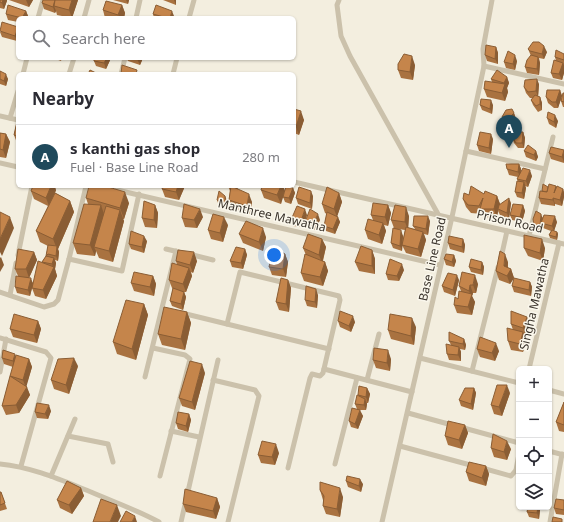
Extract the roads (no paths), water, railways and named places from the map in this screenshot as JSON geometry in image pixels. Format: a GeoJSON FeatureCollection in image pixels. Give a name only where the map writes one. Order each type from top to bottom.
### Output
{"type":"FeatureCollection","features":[{"type":"Feature","properties":{"kind":"street"},"geometry":{"type":"LineString","coordinates":[[39,16],[43,0]]}},
{"type":"Feature","properties":{"kind":"street"},"geometry":{"type":"LineString","coordinates":[[85,16],[89,0]]}},
{"type":"Feature","properties":{"kind":"street"},"geometry":{"type":"LineString","coordinates":[[136,16],[140,0]]}},
{"type":"Feature","properties":{"kind":"street"},"geometry":{"type":"LineString","coordinates":[[189,16],[194,0]]}},
{"type":"Feature","properties":{"kind":"street"},"geometry":{"type":"LineString","coordinates":[[339,0],[338,5],[341,36],[350,56],[438,214]]}},
{"type":"Feature","properties":{"kind":"street","name":"Base Line Road"},"geometry":{"type":"LineString","coordinates":[[382,522],[452,217],[484,66],[483,49],[492,0]]}},
{"type":"Feature","properties":{"kind":"street"},"geometry":{"type":"LineString","coordinates":[[24,72],[26,60]]}},
{"type":"Feature","properties":{"kind":"street"},"geometry":{"type":"LineString","coordinates":[[70,72],[73,60]]}},
{"type":"Feature","properties":{"kind":"street"},"geometry":{"type":"LineString","coordinates":[[122,72],[124,60]]}},
{"type":"Feature","properties":{"kind":"street"},"geometry":{"type":"LineString","coordinates":[[174,72],[176,60]]}},
{"type":"Feature","properties":{"kind":"street"},"geometry":{"type":"LineString","coordinates":[[484,66],[564,84]]}},
{"type":"Feature","properties":{"kind":"street"},"geometry":{"type":"LineString","coordinates":[[10,118],[16,97]]}},
{"type":"Feature","properties":{"kind":"street"},"geometry":{"type":"LineString","coordinates":[[0,116],[16,120]]}},
{"type":"Feature","properties":{"kind":"street"},"geometry":{"type":"LineString","coordinates":[[529,236],[553,137]]}},
{"type":"Feature","properties":{"kind":"street"},"geometry":{"type":"LineString","coordinates":[[466,151],[545,169]]}},
{"type":"Feature","properties":{"kind":"street"},"geometry":{"type":"LineString","coordinates":[[0,163],[16,167]]}},
{"type":"Feature","properties":{"kind":"street","name":"Prison Road"},"geometry":{"type":"LineString","coordinates":[[296,182],[562,243]]}},
{"type":"Feature","properties":{"kind":"street"},"geometry":{"type":"LineString","coordinates":[[10,295],[32,188]]}},
{"type":"Feature","properties":{"kind":"street"},"geometry":{"type":"LineString","coordinates":[[0,292],[44,307],[54,304],[58,300],[70,259],[86,188]]}},
{"type":"Feature","properties":{"kind":"street","name":"Manthree Mawatha"},"geometry":{"type":"LineString","coordinates":[[112,189],[139,194],[440,265]]}},
{"type":"Feature","properties":{"kind":"street"},"geometry":{"type":"LineString","coordinates":[[70,259],[122,271],[139,194]]}},
{"type":"Feature","properties":{"kind":"street"},"geometry":{"type":"LineString","coordinates":[[472,371],[508,231]]}},
{"type":"Feature","properties":{"kind":"street","name":"Singha Mawatha"},"geometry":{"type":"LineString","coordinates":[[530,366],[562,243]]}},
{"type":"Feature","properties":{"kind":"street"},"geometry":{"type":"LineString","coordinates":[[166,248],[213,260]]}},
{"type":"Feature","properties":{"kind":"street"},"geometry":{"type":"LineString","coordinates":[[145,377],[176,251]]}},
{"type":"Feature","properties":{"kind":"street"},"geometry":{"type":"LineString","coordinates":[[227,324],[240,272],[339,296],[340,300],[324,369],[320,376],[312,374],[310,378],[288,468]]}},
{"type":"Feature","properties":{"kind":"street"},"geometry":{"type":"LineString","coordinates":[[162,309],[169,310]]}},
{"type":"Feature","properties":{"kind":"street"},"geometry":{"type":"LineString","coordinates":[[176,312],[329,349]]}},
{"type":"Feature","properties":{"kind":"street"},"geometry":{"type":"LineString","coordinates":[[367,380],[379,334]]}},
{"type":"Feature","properties":{"kind":"street"},"geometry":{"type":"LineString","coordinates":[[0,372],[3,338],[46,352],[51,358],[20,466]]}},
{"type":"Feature","properties":{"kind":"street"},"geometry":{"type":"LineString","coordinates":[[153,348],[185,355],[190,359],[160,476]]}},
{"type":"Feature","properties":{"kind":"street"},"geometry":{"type":"LineString","coordinates":[[420,358],[516,382]]}},
{"type":"Feature","properties":{"kind":"street"},"geometry":{"type":"LineString","coordinates":[[181,522],[199,437],[218,360]]}},
{"type":"Feature","properties":{"kind":"street"},"geometry":{"type":"LineString","coordinates":[[324,369],[412,392]]}},
{"type":"Feature","properties":{"kind":"street"},"geometry":{"type":"LineString","coordinates":[[335,464],[357,378]]}},
{"type":"Feature","properties":{"kind":"street"},"geometry":{"type":"LineString","coordinates":[[213,380],[255,390],[259,396],[228,522]]}},
{"type":"Feature","properties":{"kind":"street"},"geometry":{"type":"LineString","coordinates":[[552,391],[564,394]]}},
{"type":"Feature","properties":{"kind":"street"},"geometry":{"type":"LineString","coordinates":[[408,413],[516,442]]}},
{"type":"Feature","properties":{"kind":"street"},"geometry":{"type":"LineString","coordinates":[[51,476],[74,419]]}},
{"type":"Feature","properties":{"kind":"street"},"geometry":{"type":"LineString","coordinates":[[171,431],[199,437]]}},
{"type":"Feature","properties":{"kind":"street"},"geometry":{"type":"LineString","coordinates":[[68,436],[108,444],[113,462]]}},
{"type":"Feature","properties":{"kind":"street"},"geometry":{"type":"LineString","coordinates":[[400,446],[511,476],[516,470]]}},
{"type":"Feature","properties":{"kind":"street"},"geometry":{"type":"LineString","coordinates":[[550,522],[563,454],[552,452]]}},
{"type":"Feature","properties":{"kind":"street"},"geometry":{"type":"LineString","coordinates":[[0,464],[20,466],[51,476],[137,510],[159,522]]}},
{"type":"Feature","properties":{"kind":"street"},"geometry":{"type":"LineString","coordinates":[[100,503],[102,497]]}},
{"type":"Feature","properties":{"kind":"place","name":"s kanthi gas shop"},"geometry":{"type":"Point","coordinates":[509,148]}}]}
